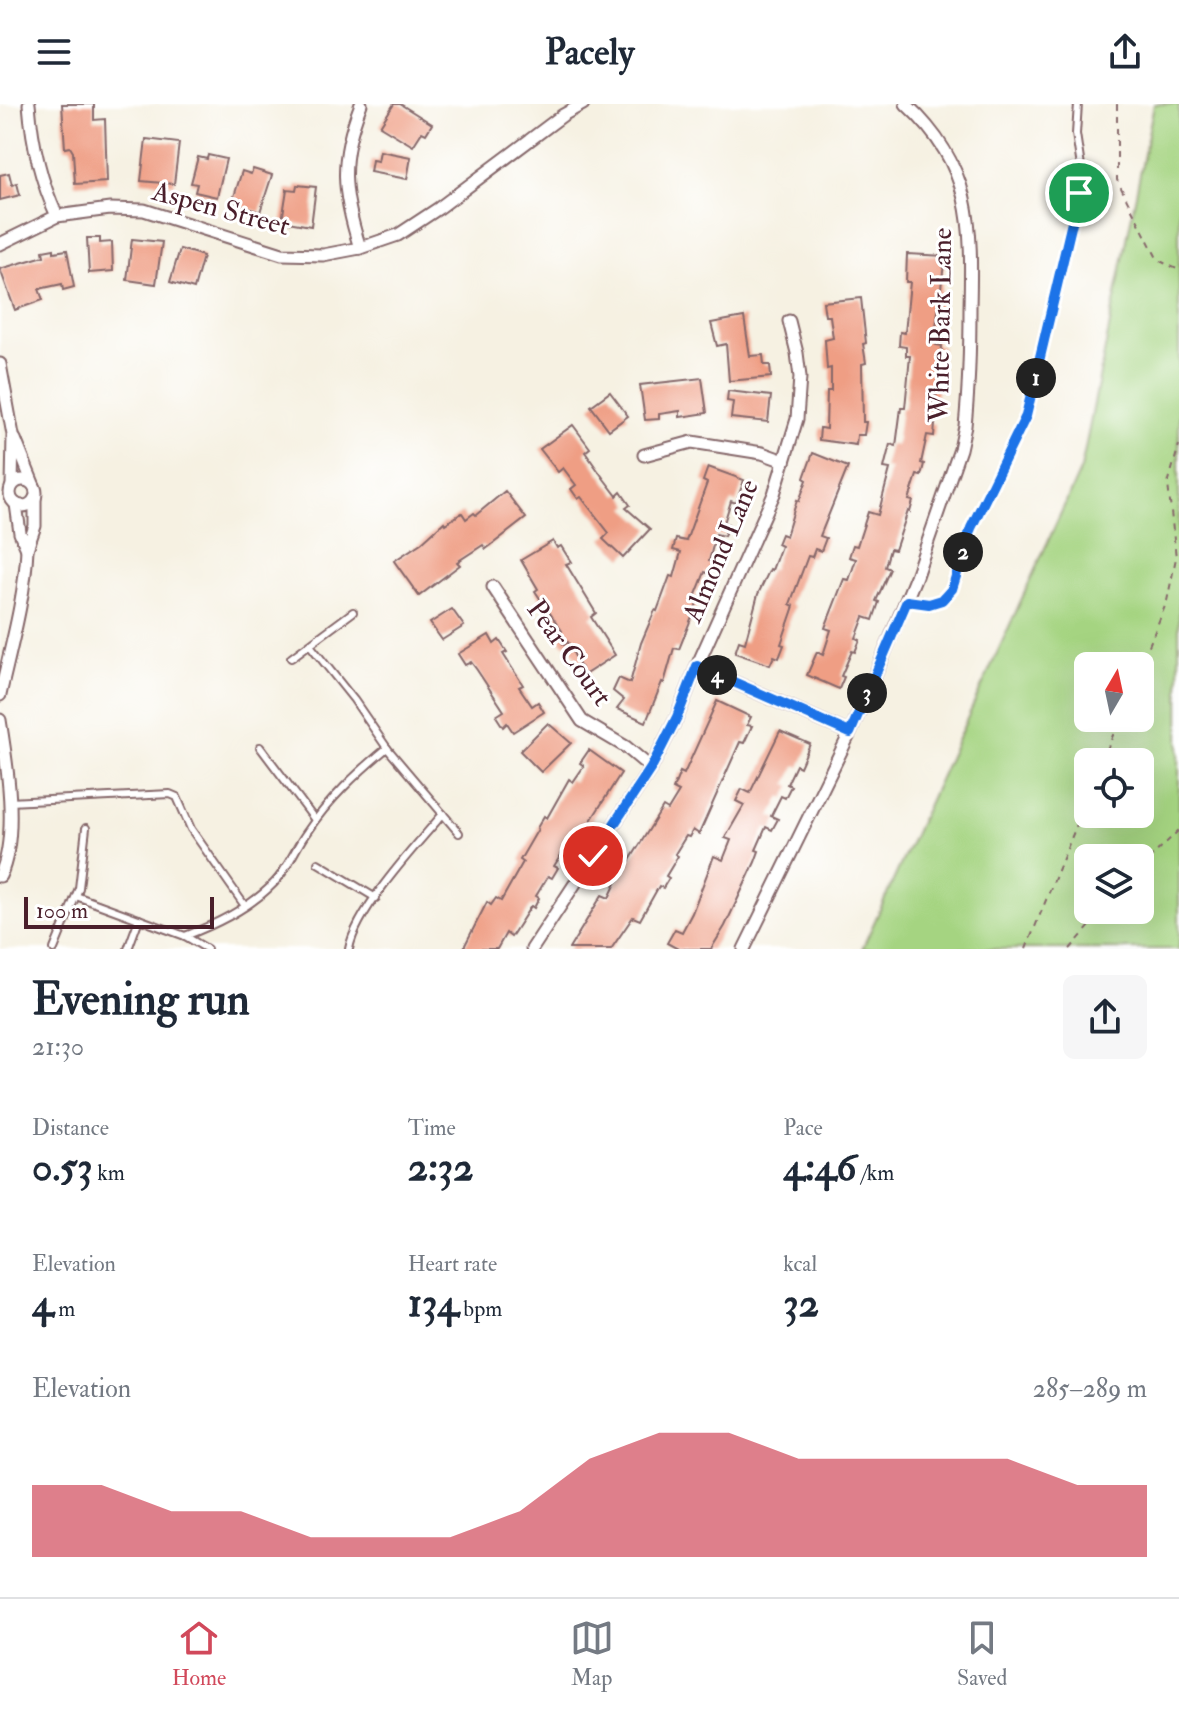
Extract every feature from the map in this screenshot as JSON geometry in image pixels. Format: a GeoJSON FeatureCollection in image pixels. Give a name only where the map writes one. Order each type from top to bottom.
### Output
{"type":"FeatureCollection","features":[{"type":"Feature","properties":{"kind":"street"},"geometry":{"type":"LineString","coordinates":[[29,104],[34,143],[48,196],[57,216]]}},
{"type":"Feature","properties":{"kind":"street"},"geometry":{"type":"LineString","coordinates":[[360,248],[347,204],[344,165],[347,144],[361,104]]}},
{"type":"Feature","properties":{"kind":"street","name":"Aspen Street"},"geometry":{"type":"LineString","coordinates":[[0,244],[57,216],[110,209],[144,210],[282,254],[323,255],[360,248],[398,235],[419,222],[563,115],[583,104]]}},
{"type":"Feature","properties":{"kind":"street","name":"White Bark Lane"},"geometry":{"type":"LineString","coordinates":[[744,949],[850,733],[907,601],[960,449],[965,426],[972,243],[967,201],[941,143],[908,105]]}},
{"type":"Feature","properties":{"kind":"street","name":"Almond Lane"},"geometry":{"type":"LineString","coordinates":[[532,949],[651,768],[677,717],[754,543],[774,494],[797,419],[800,377],[789,321]]}},
{"type":"Feature","properties":{"kind":"street"},"geometry":{"type":"LineString","coordinates":[[0,364],[13,435],[35,492],[35,526],[27,549],[19,617],[0,695]]}},
{"type":"Feature","properties":{"kind":"street"},"geometry":{"type":"LineString","coordinates":[[13,435],[8,488],[16,504],[20,533],[27,549]]}},
{"type":"Feature","properties":{"kind":"street"},"geometry":{"type":"LineString","coordinates":[[644,455],[692,442],[762,453],[784,461]]}},
{"type":"Feature","properties":{"kind":"street"},"geometry":{"type":"LineString","coordinates":[[8,488],[23,481],[35,492]]}},
{"type":"Feature","properties":{"kind":"street"},"geometry":{"type":"LineString","coordinates":[[0,501],[27,506],[35,492]]}},
{"type":"Feature","properties":{"kind":"street","name":"Pear Court"},"geometry":{"type":"LineString","coordinates":[[493,587],[582,721],[626,747],[651,768]]}},
{"type":"Feature","properties":{"kind":"street"},"geometry":{"type":"LineString","coordinates":[[697,666],[850,733]]}},
{"type":"Feature","properties":{"kind":"street"},"geometry":{"type":"LineString","coordinates":[[0,720],[9,802],[9,838],[0,876]]}},
{"type":"Feature","properties":{"kind":"lane"},"geometry":{"type":"LineString","coordinates":[[907,601],[929,604],[942,600],[952,589],[971,528],[1026,416],[1077,207],[1081,167],[1076,134],[1078,104]]}},
{"type":"Feature","properties":{"kind":"lane"},"geometry":{"type":"LineString","coordinates":[[291,658],[353,612]]}},
{"type":"Feature","properties":{"kind":"lane"},"geometry":{"type":"LineString","coordinates":[[310,645],[387,748],[459,833]]}},
{"type":"Feature","properties":{"kind":"lane"},"geometry":{"type":"LineString","coordinates":[[260,747],[315,820]]}},
{"type":"Feature","properties":{"kind":"lane"},"geometry":{"type":"LineString","coordinates":[[185,936],[217,923],[274,883],[315,820],[349,782],[387,748]]}},
{"type":"Feature","properties":{"kind":"lane"},"geometry":{"type":"LineString","coordinates":[[9,802],[170,794],[177,797],[191,829],[245,906]]}},
{"type":"Feature","properties":{"kind":"lane"},"geometry":{"type":"LineString","coordinates":[[349,949],[356,926],[413,848],[443,814]]}},
{"type":"Feature","properties":{"kind":"lane"},"geometry":{"type":"LineString","coordinates":[[54,949],[76,896],[86,828]]}},
{"type":"Feature","properties":{"kind":"lane"},"geometry":{"type":"LineString","coordinates":[[318,863],[376,898]]}},
{"type":"Feature","properties":{"kind":"lane"},"geometry":{"type":"LineString","coordinates":[[76,896],[185,936],[207,949]]}},
{"type":"Feature","properties":{"kind":"lane"},"geometry":{"type":"LineString","coordinates":[[128,949],[139,919]]}},
{"type":"Feature","properties":{"kind":"path"},"geometry":{"type":"LineString","coordinates":[[1117,104],[1117,180],[1158,260],[1179,270]]}},
{"type":"Feature","properties":{"kind":"path"},"geometry":{"type":"LineString","coordinates":[[1146,652],[1167,601],[1176,558],[1168,484],[1179,445]]}},
{"type":"Feature","properties":{"kind":"path"},"geometry":{"type":"LineString","coordinates":[[1026,949],[1075,828]]}},
{"type":"Feature","properties":{"kind":"path"},"geometry":{"type":"LineString","coordinates":[[1154,854],[1179,830]]}},
{"type":"Feature","properties":{"kind":"path"},"geometry":{"type":"LineString","coordinates":[[1070,949],[1092,924]]}},
{"type":"Feature","properties":{"kind":"green space"},"geometry":{"type":"Polygon","coordinates":[[[1154,104],[1179,104],[1179,949],[862,949],[1081,469],[1154,104]]]}},
{"type":"Feature","properties":{"kind":"building"},"geometry":{"type":"Polygon","coordinates":[[[62,104],[94,104],[94,120],[105,119],[107,182],[75,184],[73,152],[70,147],[65,148],[62,104]]]}},
{"type":"Feature","properties":{"kind":"building"},"geometry":{"type":"Polygon","coordinates":[[[394,104],[400,104],[432,124],[413,146],[380,126],[394,104]]]}},
{"type":"Feature","properties":{"kind":"building"},"geometry":{"type":"Polygon","coordinates":[[[146,139],[179,143],[174,184],[141,181],[146,139]]]}},
{"type":"Feature","properties":{"kind":"building"},"geometry":{"type":"Polygon","coordinates":[[[380,151],[411,157],[407,179],[370,172],[372,160],[378,161],[380,151]]]}},
{"type":"Feature","properties":{"kind":"building"},"geometry":{"type":"Polygon","coordinates":[[[208,155],[226,159],[217,197],[195,192],[197,184],[191,183],[198,157],[207,159],[208,155]]]}},
{"type":"Feature","properties":{"kind":"building"},"geometry":{"type":"Polygon","coordinates":[[[253,169],[272,175],[260,212],[232,203],[242,171],[251,174],[253,169]]]}},
{"type":"Feature","properties":{"kind":"building"},"geometry":{"type":"Polygon","coordinates":[[[9,173],[12,185],[17,183],[20,195],[0,200],[0,175],[9,173]]]}},
{"type":"Feature","properties":{"kind":"building"},"geometry":{"type":"Polygon","coordinates":[[[297,185],[316,187],[311,226],[282,221],[287,189],[296,190],[297,185]]]}},
{"type":"Feature","properties":{"kind":"building"},"geometry":{"type":"Polygon","coordinates":[[[87,238],[100,238],[100,243],[112,242],[113,271],[89,273],[87,238]]]}},
{"type":"Feature","properties":{"kind":"building"},"geometry":{"type":"Polygon","coordinates":[[[132,239],[162,242],[156,284],[127,280],[132,239]]]}},
{"type":"Feature","properties":{"kind":"building"},"geometry":{"type":"Polygon","coordinates":[[[54,249],[54,252],[67,250],[74,287],[63,290],[62,284],[39,289],[43,300],[15,310],[0,269],[44,256],[43,251],[54,249]]]}},
{"type":"Feature","properties":{"kind":"building"},"geometry":{"type":"Polygon","coordinates":[[[180,249],[203,256],[194,289],[170,282],[180,249]]]}},
{"type":"Feature","properties":{"kind":"building"},"geometry":{"type":"Polygon","coordinates":[[[907,254],[945,256],[935,335],[936,345],[942,346],[941,359],[929,423],[935,424],[934,436],[927,435],[921,476],[917,475],[909,500],[913,501],[910,512],[895,550],[890,549],[885,567],[890,569],[876,601],[879,602],[873,620],[864,617],[856,638],[860,640],[841,676],[844,677],[839,689],[807,675],[817,652],[823,655],[831,630],[825,628],[844,579],[849,580],[856,559],[849,557],[853,545],[857,546],[868,512],[878,515],[890,469],[884,468],[890,444],[896,446],[901,408],[905,408],[910,356],[906,356],[906,347],[899,346],[900,332],[905,333],[910,282],[906,282],[907,254]]]}},
{"type":"Feature","properties":{"kind":"building"},"geometry":{"type":"Polygon","coordinates":[[[861,298],[866,343],[863,344],[866,363],[862,364],[864,435],[857,435],[856,445],[819,440],[820,428],[826,429],[827,391],[831,391],[831,368],[827,369],[825,340],[833,338],[830,316],[825,316],[823,302],[861,298]]]}},
{"type":"Feature","properties":{"kind":"building"},"geometry":{"type":"Polygon","coordinates":[[[744,317],[750,356],[763,355],[764,365],[770,365],[771,377],[729,381],[726,344],[717,346],[711,323],[744,317]]]}},
{"type":"Feature","properties":{"kind":"building"},"geometry":{"type":"Polygon","coordinates":[[[702,378],[707,413],[680,417],[680,411],[659,414],[659,419],[645,420],[640,385],[702,378]]]}},
{"type":"Feature","properties":{"kind":"building"},"geometry":{"type":"Polygon","coordinates":[[[728,391],[771,396],[768,422],[731,418],[733,402],[727,401],[728,391]]]}},
{"type":"Feature","properties":{"kind":"building"},"geometry":{"type":"Polygon","coordinates":[[[610,392],[628,416],[609,430],[591,406],[610,392]]]}},
{"type":"Feature","properties":{"kind":"building"},"geometry":{"type":"Polygon","coordinates":[[[573,425],[590,448],[585,452],[604,479],[617,496],[621,492],[630,505],[626,508],[650,529],[623,558],[603,539],[609,533],[571,489],[576,485],[563,468],[558,472],[540,449],[573,425]]]}},
{"type":"Feature","properties":{"kind":"building"},"geometry":{"type":"Polygon","coordinates":[[[813,453],[848,467],[820,536],[826,538],[821,551],[815,549],[812,557],[808,556],[790,604],[794,606],[779,658],[774,656],[770,665],[735,653],[739,641],[745,643],[758,594],[772,570],[781,546],[777,544],[781,534],[786,536],[807,480],[804,478],[813,453]]]}},
{"type":"Feature","properties":{"kind":"building"},"geometry":{"type":"Polygon","coordinates":[[[708,467],[744,480],[736,503],[731,501],[724,523],[728,524],[724,536],[716,534],[709,561],[713,562],[710,574],[705,572],[689,624],[679,649],[674,648],[664,683],[646,722],[617,709],[624,700],[613,691],[619,678],[630,683],[641,643],[670,576],[674,577],[681,552],[673,550],[676,539],[686,541],[707,483],[703,481],[708,467]]]}},
{"type":"Feature","properties":{"kind":"building"},"geometry":{"type":"Polygon","coordinates":[[[505,491],[526,518],[486,549],[483,545],[457,562],[460,565],[419,596],[394,561],[421,543],[444,522],[462,513],[466,519],[474,513],[476,515],[505,491]]]}},
{"type":"Feature","properties":{"kind":"building"},"geometry":{"type":"Polygon","coordinates":[[[553,541],[557,548],[561,546],[571,562],[566,564],[596,613],[591,617],[615,655],[584,675],[568,642],[564,645],[557,634],[562,631],[535,591],[538,589],[521,560],[553,541]]]}},
{"type":"Feature","properties":{"kind":"building"},"geometry":{"type":"Polygon","coordinates":[[[452,609],[464,626],[442,640],[430,623],[452,609]]]}},
{"type":"Feature","properties":{"kind":"building"},"geometry":{"type":"Polygon","coordinates":[[[489,635],[494,644],[499,640],[507,652],[503,654],[532,706],[538,702],[544,712],[513,732],[507,723],[503,727],[496,716],[504,711],[477,670],[471,662],[465,665],[458,654],[489,635]]]}},
{"type":"Feature","properties":{"kind":"building"},"geometry":{"type":"Polygon","coordinates":[[[717,701],[751,717],[747,725],[752,726],[744,743],[740,742],[699,834],[693,830],[689,837],[686,836],[675,854],[678,856],[663,888],[659,886],[640,920],[633,917],[611,949],[569,949],[602,895],[609,898],[663,807],[668,810],[679,792],[673,789],[680,772],[684,774],[717,701]]]}},
{"type":"Feature","properties":{"kind":"building"},"geometry":{"type":"Polygon","coordinates":[[[548,723],[571,743],[541,772],[520,751],[548,723]]]}},
{"type":"Feature","properties":{"kind":"building"},"geometry":{"type":"Polygon","coordinates":[[[780,731],[810,744],[800,767],[796,765],[787,784],[791,786],[785,798],[781,796],[771,816],[778,819],[772,830],[766,827],[756,850],[759,851],[755,862],[711,949],[678,949],[667,943],[675,929],[682,932],[714,856],[723,860],[731,840],[725,838],[744,805],[736,801],[742,789],[750,793],[780,731]]]}},
{"type":"Feature","properties":{"kind":"building"},"geometry":{"type":"Polygon","coordinates":[[[589,750],[621,773],[590,822],[569,850],[566,847],[554,866],[558,868],[552,878],[548,876],[536,896],[539,898],[534,908],[531,906],[511,937],[506,933],[497,949],[463,949],[487,902],[491,905],[496,898],[501,901],[523,862],[520,860],[537,828],[544,816],[547,818],[569,779],[573,782],[584,766],[580,763],[589,750]]]}},
{"type":"Feature","properties":{"kind":"route"},"geometry":{"type":"LineString","coordinates":[[593,856],[651,768],[677,717],[697,666],[850,733],[907,601],[929,604],[942,600],[952,589],[971,528],[1026,416],[1079,193]]}}]}
